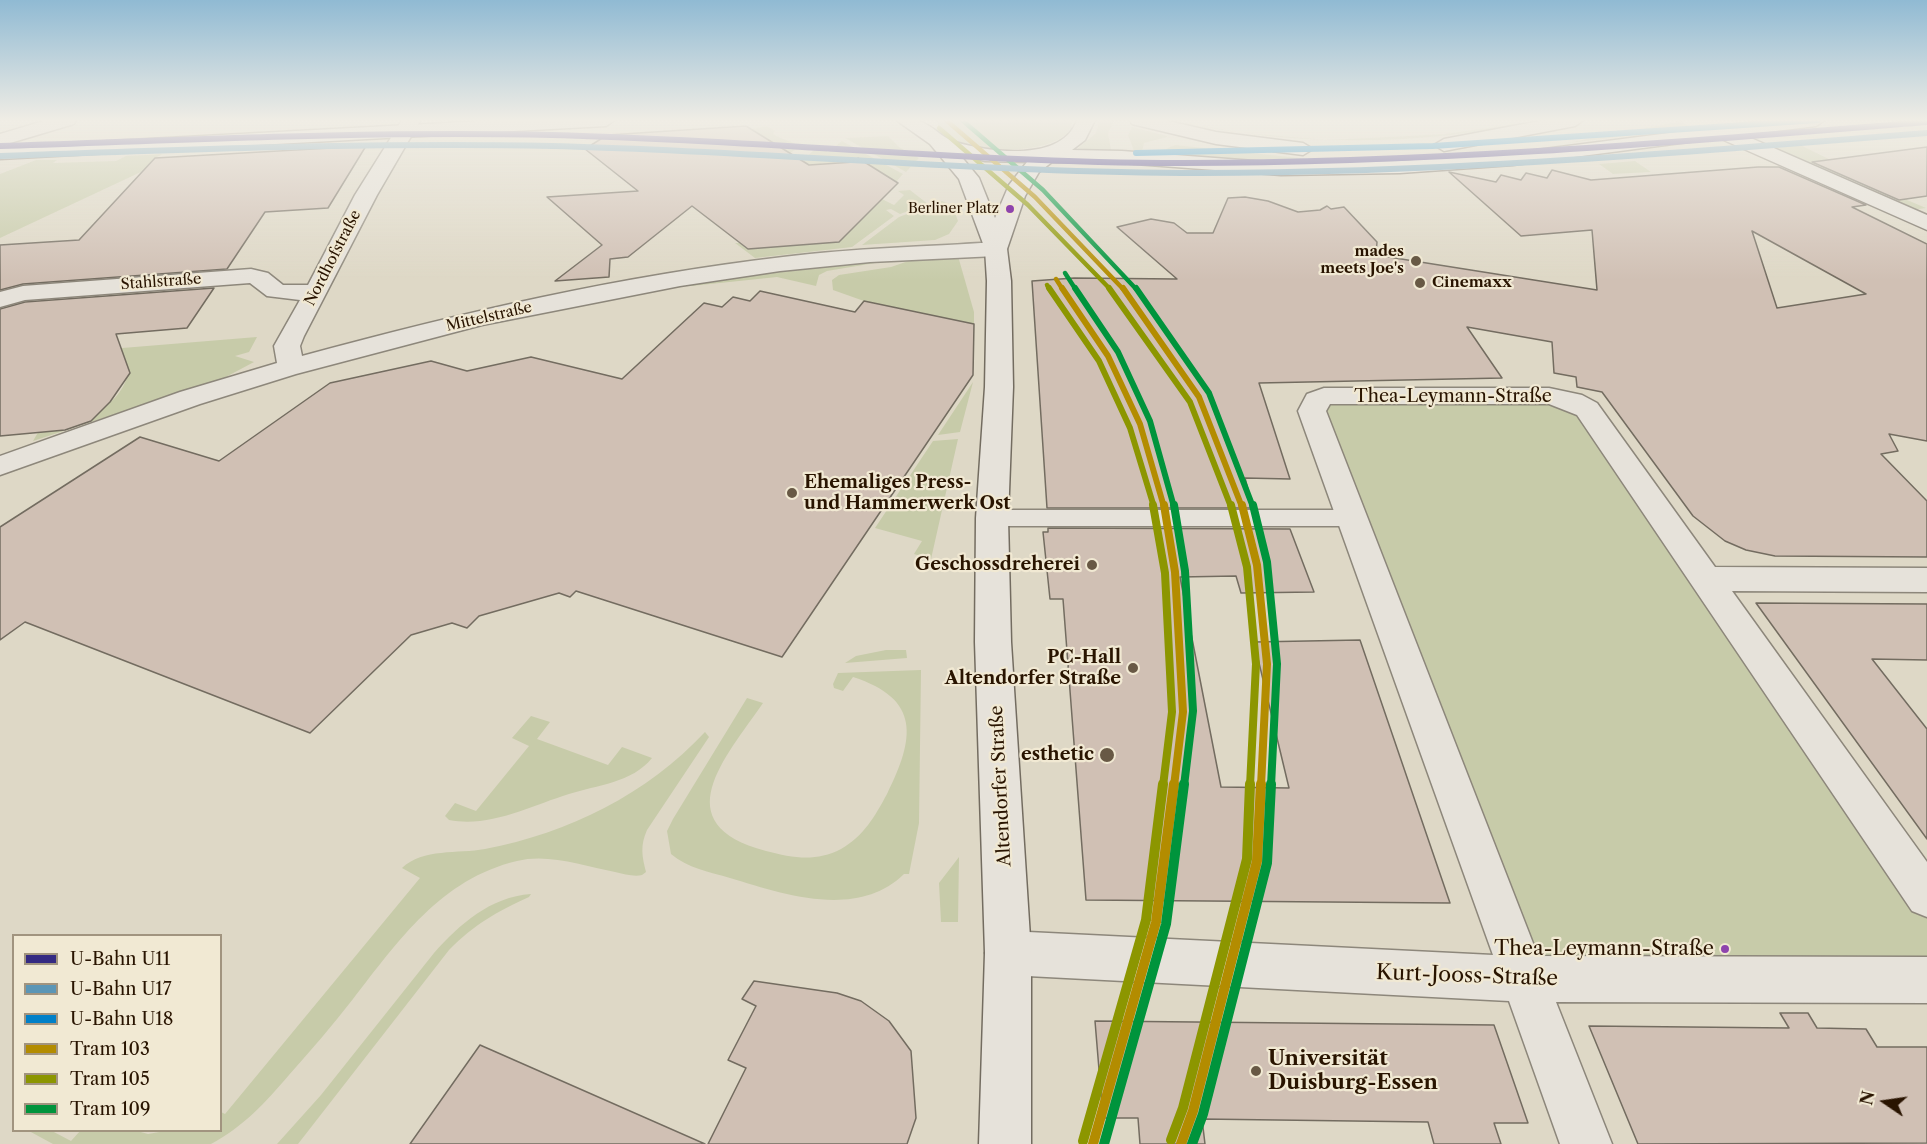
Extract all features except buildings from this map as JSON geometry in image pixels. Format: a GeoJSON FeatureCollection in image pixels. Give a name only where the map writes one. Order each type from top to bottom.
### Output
{"type":"FeatureCollection","features":[{"type":"Feature","properties":{"kind":"main road","name":"Nordhofstraße"},"geometry":{"type":"LineString","coordinates":[[291,368],[287,346],[356,213],[382,173]]}},
{"type":"Feature","properties":{"kind":"main road","name":"Altendorfer Straße"},"geometry":{"type":"LineString","coordinates":[[965,173],[969,178],[996,249],[999,280],[999,387],[992,518],[993,642],[1008,953],[1005,1144]]}},
{"type":"Feature","properties":{"kind":"main road","name":"Altendorfer Straße"},"geometry":{"type":"LineString","coordinates":[[996,249],[1028,173]]}},
{"type":"Feature","properties":{"kind":"main road"},"geometry":{"type":"LineString","coordinates":[[1817,173],[1927,223]]}},
{"type":"Feature","properties":{"kind":"main road","name":"Mittelstraße"},"geometry":{"type":"LineString","coordinates":[[0,466],[70,439],[291,368],[533,307],[670,280],[781,264],[883,254],[996,249]]}},
{"type":"Feature","properties":{"kind":"main road","name":"Stahlstraße"},"geometry":{"type":"LineString","coordinates":[[0,300],[23,293],[251,276],[262,278],[274,290],[317,291]]}},
{"type":"Feature","properties":{"kind":"main road","name":"Thea-Leymann-Straße"},"geometry":{"type":"LineString","coordinates":[[1586,1144],[1312,411],[1317,400],[1324,396],[1560,398],[1580,404],[1593,417],[1927,897]]}},
{"type":"Feature","properties":{"kind":"main road"},"geometry":{"type":"LineString","coordinates":[[1707,579],[1927,580]]}},
{"type":"Feature","properties":{"kind":"main road","name":"Kurt-Jooss-Straße"},"geometry":{"type":"LineString","coordinates":[[1008,953],[1525,979],[1927,980]]}},
{"type":"Feature","properties":{"kind":"street"},"geometry":{"type":"LineString","coordinates":[[992,518],[1348,508]]}},
{"type":"Feature","properties":{"kind":"green space"},"geometry":{"type":"Polygon","coordinates":[[[2,173],[138,173],[0,238],[2,173]]]}},
{"type":"Feature","properties":{"kind":"green space"},"geometry":{"type":"Polygon","coordinates":[[[759,173],[769,173],[764,178],[756,176],[759,173]]]}},
{"type":"Feature","properties":{"kind":"green space"},"geometry":{"type":"Polygon","coordinates":[[[882,173],[903,174],[896,182],[882,173]]]}},
{"type":"Feature","properties":{"kind":"green space"},"geometry":{"type":"Polygon","coordinates":[[[1834,173],[1858,173],[1926,208],[1913,210],[1834,173]]]}},
{"type":"Feature","properties":{"kind":"green space"},"geometry":{"type":"Polygon","coordinates":[[[910,190],[928,204],[900,214],[891,209],[886,210],[894,216],[852,247],[755,258],[735,243],[839,242],[882,199],[894,205],[904,195],[898,191],[910,190]]]}},
{"type":"Feature","properties":{"kind":"green space"},"geometry":{"type":"Polygon","coordinates":[[[942,201],[952,205],[958,221],[949,234],[935,240],[862,245],[899,217],[942,201]]]}},
{"type":"Feature","properties":{"kind":"green space"},"geometry":{"type":"Polygon","coordinates":[[[958,256],[974,312],[974,324],[864,301],[833,290],[832,280],[839,275],[891,267],[920,257],[958,256]]]}},
{"type":"Feature","properties":{"kind":"green space"},"geometry":{"type":"Polygon","coordinates":[[[878,259],[887,261],[827,271],[819,275],[816,286],[777,277],[691,286],[690,284],[878,259]]]}},
{"type":"Feature","properties":{"kind":"green space"},"geometry":{"type":"Polygon","coordinates":[[[257,337],[249,352],[235,356],[254,362],[222,379],[33,441],[40,429],[81,418],[105,406],[123,387],[129,372],[0,358],[257,337]]]}},
{"type":"Feature","properties":{"kind":"green space"},"geometry":{"type":"Polygon","coordinates":[[[973,382],[960,432],[938,435],[973,382]]]}},
{"type":"Feature","properties":{"kind":"green space"},"geometry":{"type":"Polygon","coordinates":[[[1569,400],[1927,897],[1927,980],[1524,979],[1320,401],[1569,400]]]}},
{"type":"Feature","properties":{"kind":"green space"},"geometry":{"type":"Polygon","coordinates":[[[958,439],[931,559],[914,554],[922,541],[875,528],[933,441],[958,439]]]}},
{"type":"Feature","properties":{"kind":"green space"},"geometry":{"type":"Polygon","coordinates":[[[886,650],[906,650],[907,658],[845,663],[856,656],[886,650]]]}},
{"type":"Feature","properties":{"kind":"green space"},"geometry":{"type":"Polygon","coordinates":[[[921,670],[919,823],[909,874],[904,874],[885,888],[864,896],[842,900],[819,899],[773,891],[707,871],[684,863],[671,854],[667,831],[747,698],[763,703],[720,767],[712,788],[710,807],[717,824],[735,839],[766,851],[795,857],[823,856],[849,844],[868,825],[887,794],[903,755],[906,723],[901,709],[891,697],[875,686],[853,677],[843,691],[834,688],[833,684],[838,673],[921,670]]]}},
{"type":"Feature","properties":{"kind":"green space"},"geometry":{"type":"Polygon","coordinates":[[[531,716],[550,722],[537,739],[608,765],[622,747],[652,758],[635,773],[624,778],[510,814],[480,821],[449,820],[445,816],[455,803],[476,811],[529,746],[512,738],[531,716]]]}},
{"type":"Feature","properties":{"kind":"green space"},"geometry":{"type":"Polygon","coordinates":[[[705,732],[709,737],[647,830],[642,851],[646,872],[642,875],[632,875],[541,858],[517,861],[490,870],[466,882],[444,897],[405,934],[330,1028],[253,1114],[211,1144],[53,1144],[31,1132],[54,1132],[71,1141],[79,1132],[148,1134],[222,1132],[222,1112],[225,1114],[420,878],[402,868],[420,857],[485,849],[547,833],[605,808],[658,774],[705,732]]]}},
{"type":"Feature","properties":{"kind":"green space"},"geometry":{"type":"Polygon","coordinates":[[[959,857],[958,922],[941,922],[939,883],[959,857]]]}},
{"type":"Feature","properties":{"kind":"green space"},"geometry":{"type":"Polygon","coordinates":[[[531,894],[486,919],[449,950],[298,1144],[277,1144],[321,1095],[434,953],[454,932],[489,906],[516,896],[531,894]]]}},
{"type":"Feature","properties":{"kind":"tram line","name":"105"},"geometry":{"type":"LineString","coordinates":[[991,173],[1028,205],[1111,290],[1190,402],[1230,502],[1247,567],[1256,664],[1247,859],[1183,1108],[1171,1140]]}},
{"type":"Feature","properties":{"kind":"tram line","name":"103"},"geometry":{"type":"LineString","coordinates":[[1008,173],[1035,197],[1119,283],[1150,324],[1199,397],[1240,499],[1257,565],[1267,664],[1257,861],[1193,1111],[1181,1144]]}},
{"type":"Feature","properties":{"kind":"tram line","name":"109"},"geometry":{"type":"LineString","coordinates":[[1024,173],[1127,276],[1159,318],[1209,393],[1250,495],[1267,562],[1277,664],[1267,863],[1203,1114],[1192,1144]]}},
{"type":"Feature","properties":{"kind":"tram line","name":"109"},"geometry":{"type":"LineString","coordinates":[[1065,273],[1118,352],[1150,421],[1172,493],[1185,571],[1193,711],[1166,924],[1104,1144]]}},
{"type":"Feature","properties":{"kind":"tram line","name":"103"},"geometry":{"type":"LineString","coordinates":[[1056,279],[1108,356],[1140,424],[1162,496],[1175,572],[1183,712],[1156,922],[1093,1144]]}},
{"type":"Feature","properties":{"kind":"tram line","name":"105"},"geometry":{"type":"LineString","coordinates":[[1047,285],[1099,361],[1130,428],[1152,498],[1165,573],[1172,712],[1146,920],[1083,1141]]}},
{"type":"Feature","properties":{"kind":"place","name":"Berliner Platz"},"geometry":{"type":"Point","coordinates":[1010,209]}},
{"type":"Feature","properties":{"kind":"place","name":"mades meets Joe's"},"geometry":{"type":"Point","coordinates":[1416,261]}},
{"type":"Feature","properties":{"kind":"place","name":"Cinemaxx"},"geometry":{"type":"Point","coordinates":[1420,283]}},
{"type":"Feature","properties":{"kind":"place","name":"Ehemaliges Press- und Hammerwerk Ost"},"geometry":{"type":"Point","coordinates":[792,493]}},
{"type":"Feature","properties":{"kind":"place","name":"Geschossdreherei"},"geometry":{"type":"Point","coordinates":[1092,565]}},
{"type":"Feature","properties":{"kind":"place","name":"PC-Hall Altendorfer Straße"},"geometry":{"type":"Point","coordinates":[1133,668]}},
{"type":"Feature","properties":{"kind":"place","name":"esthetic"},"geometry":{"type":"Point","coordinates":[1107,755]}},
{"type":"Feature","properties":{"kind":"place","name":"Thea-Leymann-Straße"},"geometry":{"type":"Point","coordinates":[1725,949]}},
{"type":"Feature","properties":{"kind":"place","name":"Universität Duisburg-Essen"},"geometry":{"type":"Point","coordinates":[1256,1071]}}]}
